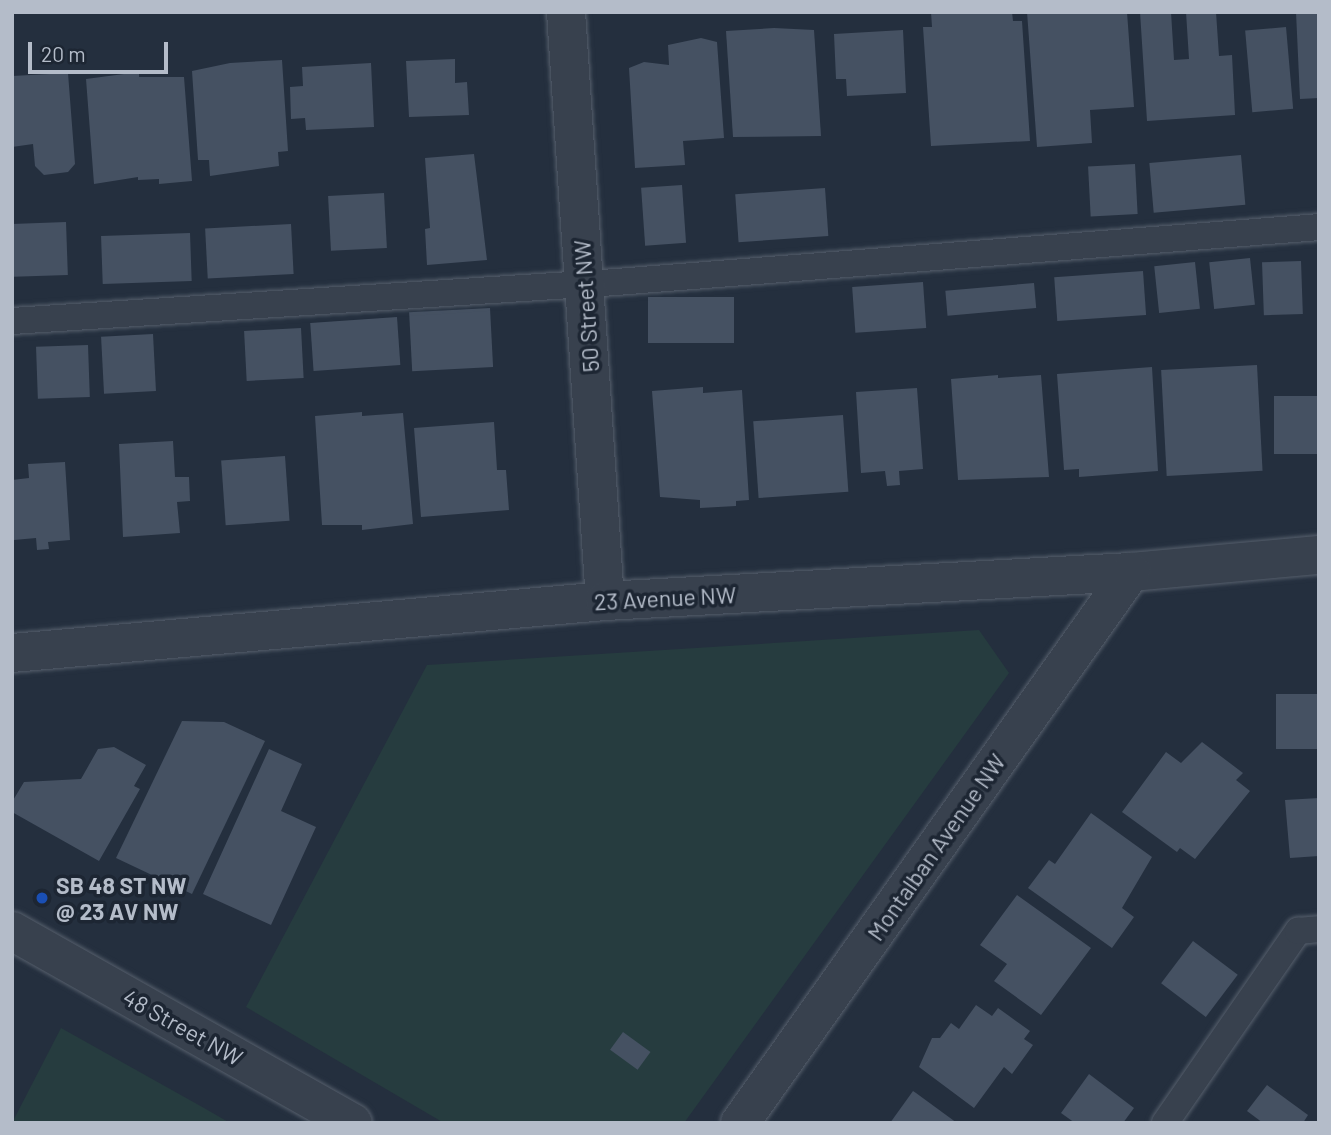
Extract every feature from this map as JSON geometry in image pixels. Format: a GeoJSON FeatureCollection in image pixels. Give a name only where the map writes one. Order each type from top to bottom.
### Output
{"type":"FeatureCollection","features":[{"type":"Feature","properties":{"kind":"street","name":"50 Street NW"},"geometry":{"type":"LineString","coordinates":[[566,12],[605,601]]}},
{"type":"Feature","properties":{"kind":"street","name":"23 Avenue NW"},"geometry":{"type":"LineString","coordinates":[[12,653],[605,601],[1131,572],[1319,555]]}},
{"type":"Feature","properties":{"kind":"street","name":"Montalban Avenue NW"},"geometry":{"type":"LineString","coordinates":[[740,1123],[1131,572]]}},
{"type":"Feature","properties":{"kind":"street","name":"48 Street NW"},"geometry":{"type":"LineString","coordinates":[[12,931],[353,1123]]}},
{"type":"Feature","properties":{"kind":"lane"},"geometry":{"type":"LineString","coordinates":[[12,321],[585,283],[1319,227]]}},
{"type":"Feature","properties":{"kind":"lane"},"geometry":{"type":"LineString","coordinates":[[1165,1123],[1298,931],[1319,929]]}},
{"type":"Feature","properties":{"kind":"green space"},"geometry":{"type":"Polygon","coordinates":[[[979,630],[1009,673],[684,1123],[444,1123],[246,1007],[427,665],[979,630]]]}},
{"type":"Feature","properties":{"kind":"green space"},"geometry":{"type":"Polygon","coordinates":[[[61,1028],[204,1108],[230,1123],[12,1123],[61,1028]]]}},
{"type":"Feature","properties":{"kind":"building"},"geometry":{"type":"Polygon","coordinates":[[[931,12],[1012,12],[1013,21],[1022,21],[1030,141],[931,146],[923,27],[932,27],[931,12]]]}},
{"type":"Feature","properties":{"kind":"building"},"geometry":{"type":"Polygon","coordinates":[[[1027,12],[1127,12],[1134,107],[1090,110],[1092,143],[1037,147],[1027,12]]]}},
{"type":"Feature","properties":{"kind":"building"},"geometry":{"type":"Polygon","coordinates":[[[1140,12],[1171,12],[1174,60],[1189,59],[1186,12],[1216,12],[1219,56],[1232,55],[1235,115],[1147,121],[1140,12]]]}},
{"type":"Feature","properties":{"kind":"building"},"geometry":{"type":"Polygon","coordinates":[[[1296,12],[1319,12],[1319,98],[1300,99],[1296,12]]]}},
{"type":"Feature","properties":{"kind":"building"},"geometry":{"type":"Polygon","coordinates":[[[1286,27],[1293,109],[1252,112],[1245,31],[1286,27]]]}},
{"type":"Feature","properties":{"kind":"building"},"geometry":{"type":"Polygon","coordinates":[[[774,28],[814,30],[821,136],[733,137],[726,31],[774,28]]]}},
{"type":"Feature","properties":{"kind":"building"},"geometry":{"type":"Polygon","coordinates":[[[903,30],[906,93],[847,96],[846,79],[836,79],[834,34],[903,30]]]}},
{"type":"Feature","properties":{"kind":"building"},"geometry":{"type":"Polygon","coordinates":[[[701,38],[717,42],[724,138],[683,141],[685,165],[635,168],[629,68],[644,62],[669,65],[668,45],[701,38]]]}},
{"type":"Feature","properties":{"kind":"building"},"geometry":{"type":"Polygon","coordinates":[[[455,59],[455,83],[467,82],[469,115],[409,117],[406,61],[455,59]]]}},
{"type":"Feature","properties":{"kind":"building"},"geometry":{"type":"Polygon","coordinates":[[[282,60],[288,151],[278,152],[279,166],[210,176],[209,160],[198,160],[192,71],[230,63],[282,60]]]}},
{"type":"Feature","properties":{"kind":"building"},"geometry":{"type":"Polygon","coordinates":[[[371,63],[374,127],[306,130],[305,118],[291,119],[290,87],[303,86],[302,67],[371,63]]]}},
{"type":"Feature","properties":{"kind":"building"},"geometry":{"type":"Polygon","coordinates":[[[139,72],[139,77],[184,77],[192,181],[159,184],[159,179],[138,180],[138,177],[94,184],[86,79],[139,72]]]}},
{"type":"Feature","properties":{"kind":"building"},"geometry":{"type":"Polygon","coordinates":[[[68,73],[75,164],[68,172],[44,175],[35,166],[33,144],[12,147],[12,76],[68,73]]]}},
{"type":"Feature","properties":{"kind":"building"},"geometry":{"type":"Polygon","coordinates":[[[474,154],[487,260],[427,265],[425,229],[430,228],[425,158],[474,154]]]}},
{"type":"Feature","properties":{"kind":"building"},"geometry":{"type":"Polygon","coordinates":[[[1241,155],[1245,205],[1154,213],[1149,163],[1241,155]]]}},
{"type":"Feature","properties":{"kind":"building"},"geometry":{"type":"Polygon","coordinates":[[[1135,164],[1138,214],[1091,216],[1088,166],[1135,164]]]}},
{"type":"Feature","properties":{"kind":"building"},"geometry":{"type":"Polygon","coordinates":[[[682,185],[686,243],[645,246],[641,188],[682,185]]]}},
{"type":"Feature","properties":{"kind":"building"},"geometry":{"type":"Polygon","coordinates":[[[825,188],[828,236],[739,242],[735,194],[825,188]]]}},
{"type":"Feature","properties":{"kind":"building"},"geometry":{"type":"Polygon","coordinates":[[[384,193],[387,248],[331,251],[328,196],[384,193]]]}},
{"type":"Feature","properties":{"kind":"building"},"geometry":{"type":"Polygon","coordinates":[[[66,222],[68,275],[14,277],[12,224],[66,222]]]}},
{"type":"Feature","properties":{"kind":"building"},"geometry":{"type":"Polygon","coordinates":[[[291,224],[294,274],[208,278],[205,229],[291,224]]]}},
{"type":"Feature","properties":{"kind":"building"},"geometry":{"type":"Polygon","coordinates":[[[190,233],[192,281],[103,284],[101,236],[190,233]]]}},
{"type":"Feature","properties":{"kind":"building"},"geometry":{"type":"Polygon","coordinates":[[[1250,258],[1255,305],[1214,309],[1209,262],[1250,258]]]}},
{"type":"Feature","properties":{"kind":"building"},"geometry":{"type":"Polygon","coordinates":[[[1301,261],[1303,314],[1264,315],[1262,262],[1301,261]]]}},
{"type":"Feature","properties":{"kind":"building"},"geometry":{"type":"Polygon","coordinates":[[[1195,262],[1200,309],[1159,313],[1154,266],[1195,262]]]}},
{"type":"Feature","properties":{"kind":"building"},"geometry":{"type":"Polygon","coordinates":[[[1143,271],[1146,315],[1057,321],[1054,277],[1143,271]]]}},
{"type":"Feature","properties":{"kind":"building"},"geometry":{"type":"Polygon","coordinates":[[[923,282],[926,328],[855,333],[852,287],[923,282]]]}},
{"type":"Feature","properties":{"kind":"building"},"geometry":{"type":"Polygon","coordinates":[[[1034,283],[1036,308],[948,316],[945,291],[1034,283]]]}},
{"type":"Feature","properties":{"kind":"building"},"geometry":{"type":"Polygon","coordinates":[[[648,297],[734,297],[734,343],[648,343],[648,297]]]}},
{"type":"Feature","properties":{"kind":"building"},"geometry":{"type":"Polygon","coordinates":[[[490,308],[493,367],[412,371],[409,312],[490,308]]]}},
{"type":"Feature","properties":{"kind":"building"},"geometry":{"type":"Polygon","coordinates":[[[397,317],[400,365],[314,371],[310,323],[397,317]]]}},
{"type":"Feature","properties":{"kind":"building"},"geometry":{"type":"Polygon","coordinates":[[[301,328],[304,378],[247,381],[244,331],[301,328]]]}},
{"type":"Feature","properties":{"kind":"building"},"geometry":{"type":"Polygon","coordinates":[[[153,334],[156,391],[104,394],[101,337],[153,334]]]}},
{"type":"Feature","properties":{"kind":"building"},"geometry":{"type":"Polygon","coordinates":[[[88,345],[90,397],[38,399],[36,347],[88,345]]]}},
{"type":"Feature","properties":{"kind":"building"},"geometry":{"type":"Polygon","coordinates":[[[1257,365],[1263,471],[1167,476],[1161,370],[1257,365]]]}},
{"type":"Feature","properties":{"kind":"building"},"geometry":{"type":"Polygon","coordinates":[[[1152,367],[1158,471],[1079,477],[1079,469],[1064,470],[1057,374],[1152,367]]]}},
{"type":"Feature","properties":{"kind":"building"},"geometry":{"type":"Polygon","coordinates":[[[998,375],[998,378],[1041,375],[1049,477],[958,480],[951,379],[998,375]]]}},
{"type":"Feature","properties":{"kind":"building"},"geometry":{"type":"Polygon","coordinates":[[[703,387],[703,393],[742,390],[749,500],[736,501],[736,506],[700,508],[700,500],[660,497],[652,391],[703,387]]]}},
{"type":"Feature","properties":{"kind":"building"},"geometry":{"type":"Polygon","coordinates":[[[917,388],[923,469],[899,471],[900,485],[887,486],[885,471],[861,473],[856,392],[917,388]]]}},
{"type":"Feature","properties":{"kind":"building"},"geometry":{"type":"Polygon","coordinates":[[[1274,396],[1319,396],[1319,454],[1274,454],[1274,396]]]}},
{"type":"Feature","properties":{"kind":"building"},"geometry":{"type":"Polygon","coordinates":[[[362,412],[362,416],[403,413],[413,524],[362,530],[362,525],[322,525],[315,416],[362,412]]]}},
{"type":"Feature","properties":{"kind":"building"},"geometry":{"type":"Polygon","coordinates":[[[843,415],[848,492],[759,498],[753,421],[843,415]]]}},
{"type":"Feature","properties":{"kind":"building"},"geometry":{"type":"Polygon","coordinates":[[[494,422],[497,470],[506,470],[509,510],[421,517],[414,428],[494,422]]]}},
{"type":"Feature","properties":{"kind":"building"},"geometry":{"type":"Polygon","coordinates":[[[173,441],[175,477],[189,477],[190,501],[177,502],[180,533],[123,537],[119,444],[173,441]]]}},
{"type":"Feature","properties":{"kind":"building"},"geometry":{"type":"Polygon","coordinates":[[[285,456],[290,521],[226,525],[221,460],[285,456]]]}},
{"type":"Feature","properties":{"kind":"building"},"geometry":{"type":"Polygon","coordinates":[[[65,462],[70,540],[48,542],[49,549],[37,550],[36,538],[14,540],[12,480],[29,478],[28,464],[65,462]]]}},
{"type":"Feature","properties":{"kind":"building"},"geometry":{"type":"Polygon","coordinates":[[[1276,694],[1319,694],[1319,749],[1276,749],[1276,694]]]}},
{"type":"Feature","properties":{"kind":"building"},"geometry":{"type":"Polygon","coordinates":[[[182,721],[224,722],[265,741],[192,894],[116,858],[182,721]]]}},
{"type":"Feature","properties":{"kind":"building"},"geometry":{"type":"Polygon","coordinates":[[[1202,742],[1243,773],[1236,780],[1250,791],[1195,859],[1180,848],[1177,852],[1122,812],[1166,752],[1181,763],[1202,742]]]}},
{"type":"Feature","properties":{"kind":"building"},"geometry":{"type":"Polygon","coordinates":[[[114,747],[146,765],[134,786],[140,789],[99,861],[12,812],[12,802],[24,782],[81,779],[98,749],[114,747]]]}},
{"type":"Feature","properties":{"kind":"building"},"geometry":{"type":"Polygon","coordinates":[[[269,749],[302,764],[281,811],[316,827],[271,925],[203,894],[269,749]]]}},
{"type":"Feature","properties":{"kind":"building"},"geometry":{"type":"Polygon","coordinates":[[[1319,798],[1319,856],[1290,858],[1285,800],[1319,798]]]}},
{"type":"Feature","properties":{"kind":"building"},"geometry":{"type":"Polygon","coordinates":[[[1091,813],[1152,857],[1122,908],[1134,917],[1112,948],[1028,888],[1049,860],[1055,864],[1091,813]]]}},
{"type":"Feature","properties":{"kind":"building"},"geometry":{"type":"Polygon","coordinates":[[[1017,895],[1091,948],[1041,1015],[994,981],[1007,964],[980,945],[1017,895]]]}},
{"type":"Feature","properties":{"kind":"building"},"geometry":{"type":"Polygon","coordinates":[[[1193,941],[1238,975],[1206,1017],[1161,983],[1193,941]]]}},
{"type":"Feature","properties":{"kind":"building"},"geometry":{"type":"Polygon","coordinates":[[[976,1005],[992,1016],[998,1008],[1030,1031],[1024,1039],[1033,1045],[1012,1074],[1004,1067],[974,1108],[919,1067],[932,1038],[940,1038],[951,1023],[959,1029],[976,1005]]]}},
{"type":"Feature","properties":{"kind":"building"},"geometry":{"type":"Polygon","coordinates":[[[623,1032],[651,1052],[638,1070],[610,1050],[623,1032]]]}},
{"type":"Feature","properties":{"kind":"building"},"geometry":{"type":"Polygon","coordinates":[[[1089,1074],[1134,1108],[1123,1123],[1075,1123],[1061,1113],[1089,1074]]]}},
{"type":"Feature","properties":{"kind":"building"},"geometry":{"type":"Polygon","coordinates":[[[1267,1085],[1308,1115],[1303,1123],[1263,1123],[1247,1111],[1267,1085]]]}},
{"type":"Feature","properties":{"kind":"building"},"geometry":{"type":"Polygon","coordinates":[[[913,1091],[916,1093],[957,1123],[890,1123],[913,1091]]]}},
{"type":"Feature","properties":{"kind":"place","name":"SB 48 ST NW @ 23 AV NW"},"geometry":{"type":"Point","coordinates":[42,898]}}]}
